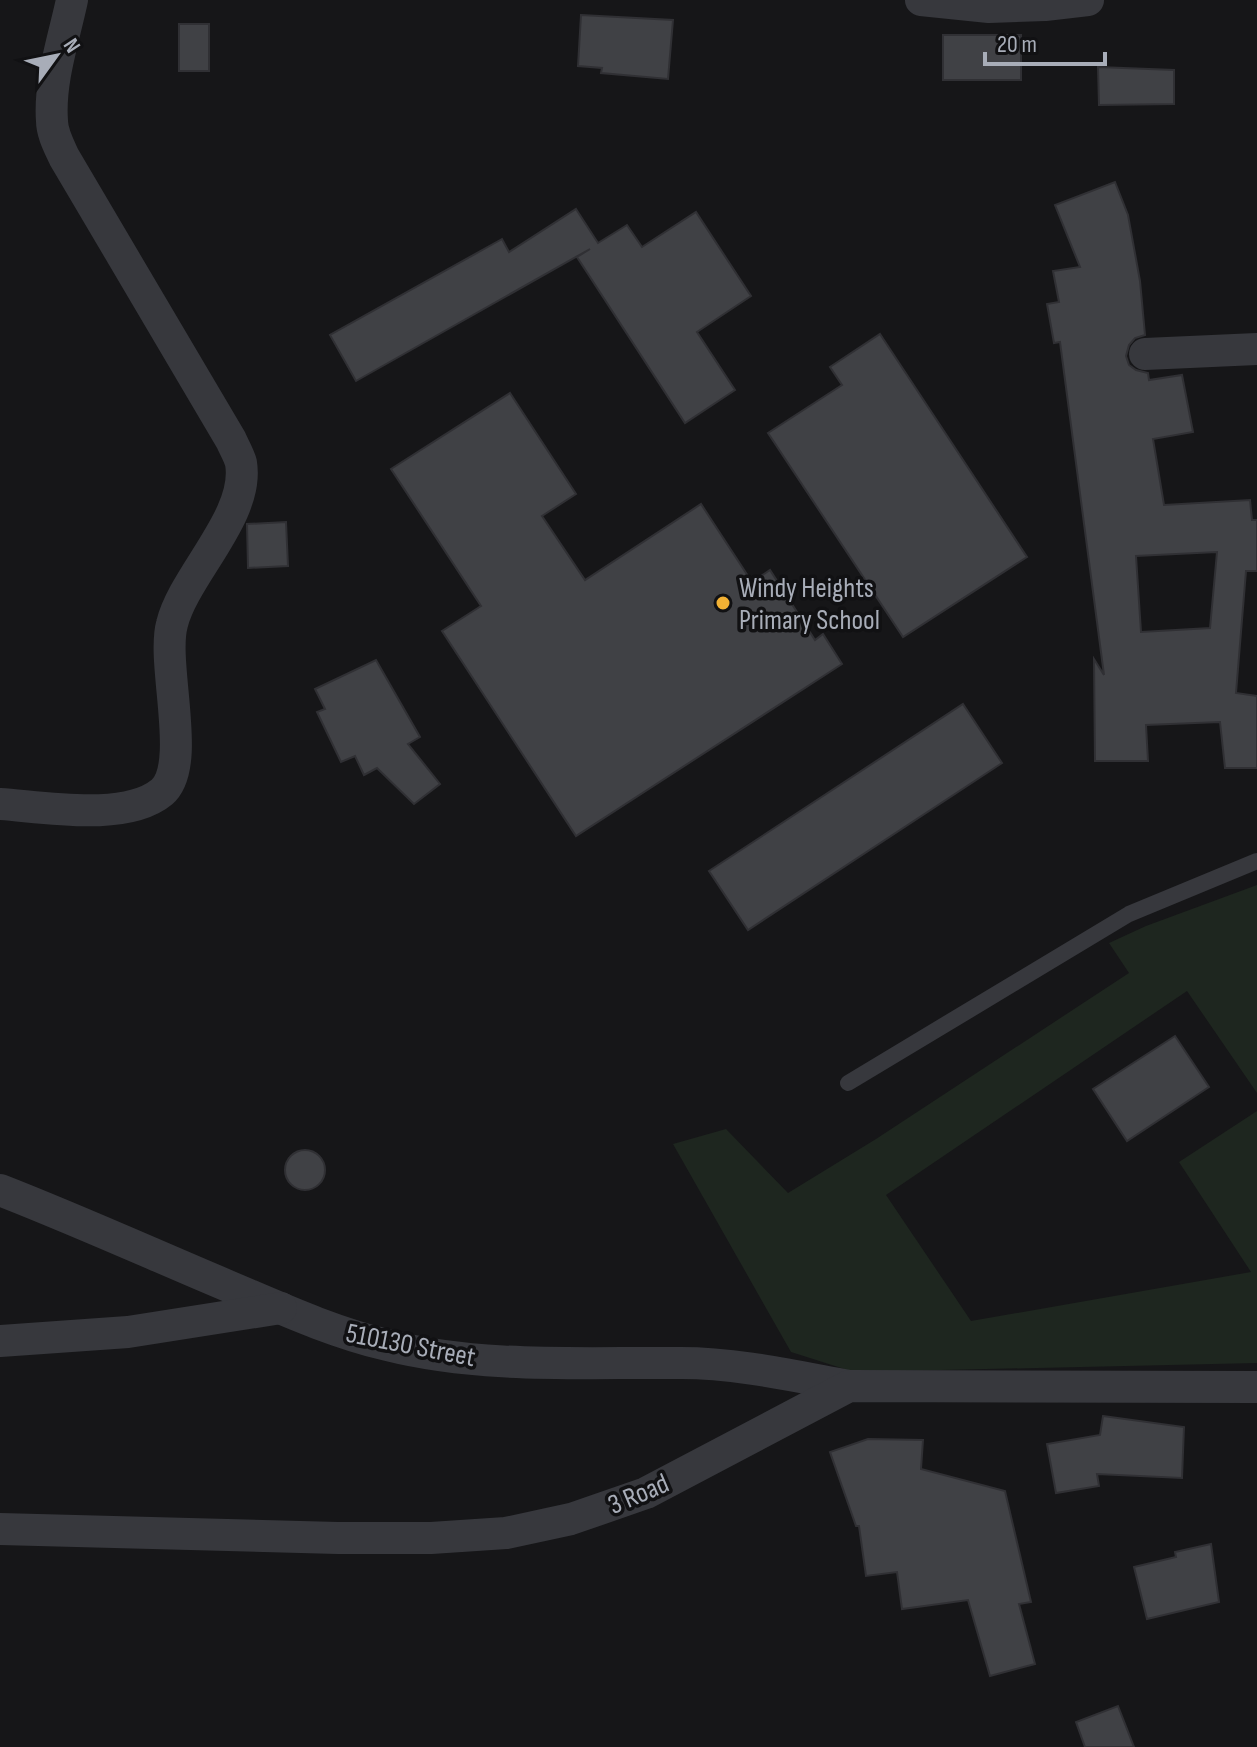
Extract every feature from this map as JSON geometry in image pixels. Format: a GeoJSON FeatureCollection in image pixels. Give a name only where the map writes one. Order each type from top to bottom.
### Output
{"type":"FeatureCollection","features":[{"type":"Feature","properties":{"kind":"street"},"geometry":{"type":"LineString","coordinates":[[0,804],[95,809],[132,807],[151,800],[165,789],[177,747],[169,651],[172,624],[182,599],[214,547],[241,480],[241,462],[231,440],[55,137],[51,123],[52,102],[72,0]]}},
{"type":"Feature","properties":{"kind":"street"},"geometry":{"type":"LineString","coordinates":[[921,0],[989,7],[1088,0]]}},
{"type":"Feature","properties":{"kind":"street"},"geometry":{"type":"LineString","coordinates":[[1145,354],[1257,349]]}},
{"type":"Feature","properties":{"kind":"street","name":"510130 Street"},"geometry":{"type":"LineString","coordinates":[[0,1190],[340,1332],[388,1346],[446,1356],[558,1363],[684,1363],[734,1367],[849,1386]]}},
{"type":"Feature","properties":{"kind":"street"},"geometry":{"type":"LineString","coordinates":[[0,1341],[128,1332],[281,1308]]}},
{"type":"Feature","properties":{"kind":"street","name":"3 Road"},"geometry":{"type":"LineString","coordinates":[[0,1529],[353,1538],[431,1538],[506,1533],[571,1519],[646,1493],[849,1386],[1257,1387]]}},
{"type":"Feature","properties":{"kind":"lane"},"geometry":{"type":"LineString","coordinates":[[848,1083],[1129,914],[1257,861]]}},
{"type":"Feature","properties":{"kind":"shaded area"},"geometry":{"type":"Polygon","coordinates":[[[1257,885],[1257,1093],[1187,991],[886,1195],[971,1321],[1251,1272],[1179,1162],[1257,1111],[1257,1363],[854,1372],[791,1352],[673,1144],[726,1129],[788,1193],[1129,973],[1109,943],[1257,885]]]}},
{"type":"Feature","properties":{"kind":"building"},"geometry":{"type":"Polygon","coordinates":[[[581,15],[673,20],[668,79],[601,73],[602,68],[578,66],[581,15]]]}},
{"type":"Feature","properties":{"kind":"building"},"geometry":{"type":"Polygon","coordinates":[[[179,24],[209,24],[209,71],[179,71],[179,24]]]}},
{"type":"Feature","properties":{"kind":"building"},"geometry":{"type":"Polygon","coordinates":[[[943,35],[1021,35],[1021,80],[943,80],[943,35]]]}},
{"type":"Feature","properties":{"kind":"building"},"geometry":{"type":"Polygon","coordinates":[[[1098,67],[1174,70],[1174,104],[1099,105],[1098,67]]]}},
{"type":"Feature","properties":{"kind":"building"},"geometry":{"type":"Polygon","coordinates":[[[1115,182],[1128,215],[1140,281],[1145,335],[1135,338],[1126,356],[1129,365],[1148,373],[1149,380],[1182,375],[1193,432],[1153,439],[1164,505],[1250,500],[1252,520],[1257,520],[1257,571],[1246,571],[1236,693],[1257,696],[1257,768],[1225,768],[1220,722],[1146,725],[1148,761],[1095,761],[1094,659],[1104,675],[1060,342],[1054,343],[1047,304],[1059,302],[1053,271],[1080,267],[1055,205],[1115,182]],[[1217,552],[1136,556],[1141,632],[1210,628],[1217,552]]]}},
{"type":"Feature","properties":{"kind":"building"},"geometry":{"type":"Polygon","coordinates":[[[576,209],[598,243],[627,225],[642,247],[696,212],[751,296],[697,332],[735,390],[685,423],[577,257],[590,249],[356,381],[330,335],[502,239],[509,252],[576,209]]]}},
{"type":"Feature","properties":{"kind":"building"},"geometry":{"type":"Polygon","coordinates":[[[880,334],[1027,557],[903,637],[768,433],[842,385],[830,367],[880,334]]]}},
{"type":"Feature","properties":{"kind":"building"},"geometry":{"type":"Polygon","coordinates":[[[510,393],[576,494],[542,516],[585,580],[701,504],[752,582],[770,570],[815,640],[823,634],[842,664],[576,836],[442,631],[481,606],[391,469],[510,393]]]}},
{"type":"Feature","properties":{"kind":"building"},"geometry":{"type":"Polygon","coordinates":[[[286,522],[288,566],[248,568],[247,524],[286,522]]]}},
{"type":"Feature","properties":{"kind":"building"},"geometry":{"type":"Polygon","coordinates":[[[376,660],[420,737],[408,744],[440,784],[414,804],[377,768],[364,775],[355,756],[341,762],[317,712],[325,709],[315,689],[376,660]]]}},
{"type":"Feature","properties":{"kind":"building"},"geometry":{"type":"Polygon","coordinates":[[[963,704],[1002,763],[748,930],[709,871],[963,704]]]}},
{"type":"Feature","properties":{"kind":"building"},"geometry":{"type":"Polygon","coordinates":[[[1175,1036],[1209,1087],[1127,1141],[1093,1089],[1175,1036]]]}},
{"type":"Feature","properties":{"kind":"building"},"geometry":{"type":"Polygon","coordinates":[[[305,1150],[319,1156],[325,1170],[319,1184],[305,1190],[291,1184],[285,1170],[291,1156],[305,1150]]]}},
{"type":"Feature","properties":{"kind":"building"},"geometry":{"type":"Polygon","coordinates":[[[1103,1416],[1184,1427],[1182,1478],[1097,1474],[1099,1486],[1056,1493],[1047,1444],[1100,1435],[1103,1416]]]}},
{"type":"Feature","properties":{"kind":"building"},"geometry":{"type":"Polygon","coordinates":[[[868,1439],[923,1440],[921,1469],[1005,1491],[1031,1602],[1019,1604],[1035,1664],[990,1676],[968,1600],[902,1609],[897,1572],[866,1576],[859,1526],[856,1526],[830,1452],[868,1439]]]}},
{"type":"Feature","properties":{"kind":"building"},"geometry":{"type":"Polygon","coordinates":[[[1211,1544],[1219,1602],[1147,1619],[1134,1567],[1176,1557],[1175,1552],[1211,1544]]]}},
{"type":"Feature","properties":{"kind":"building"},"geometry":{"type":"Polygon","coordinates":[[[1118,1706],[1134,1747],[1085,1747],[1076,1722],[1118,1706]]]}},
{"type":"Feature","properties":{"kind":"place","name":"Windy Heights Primary School"},"geometry":{"type":"Point","coordinates":[723,603]}}]}
